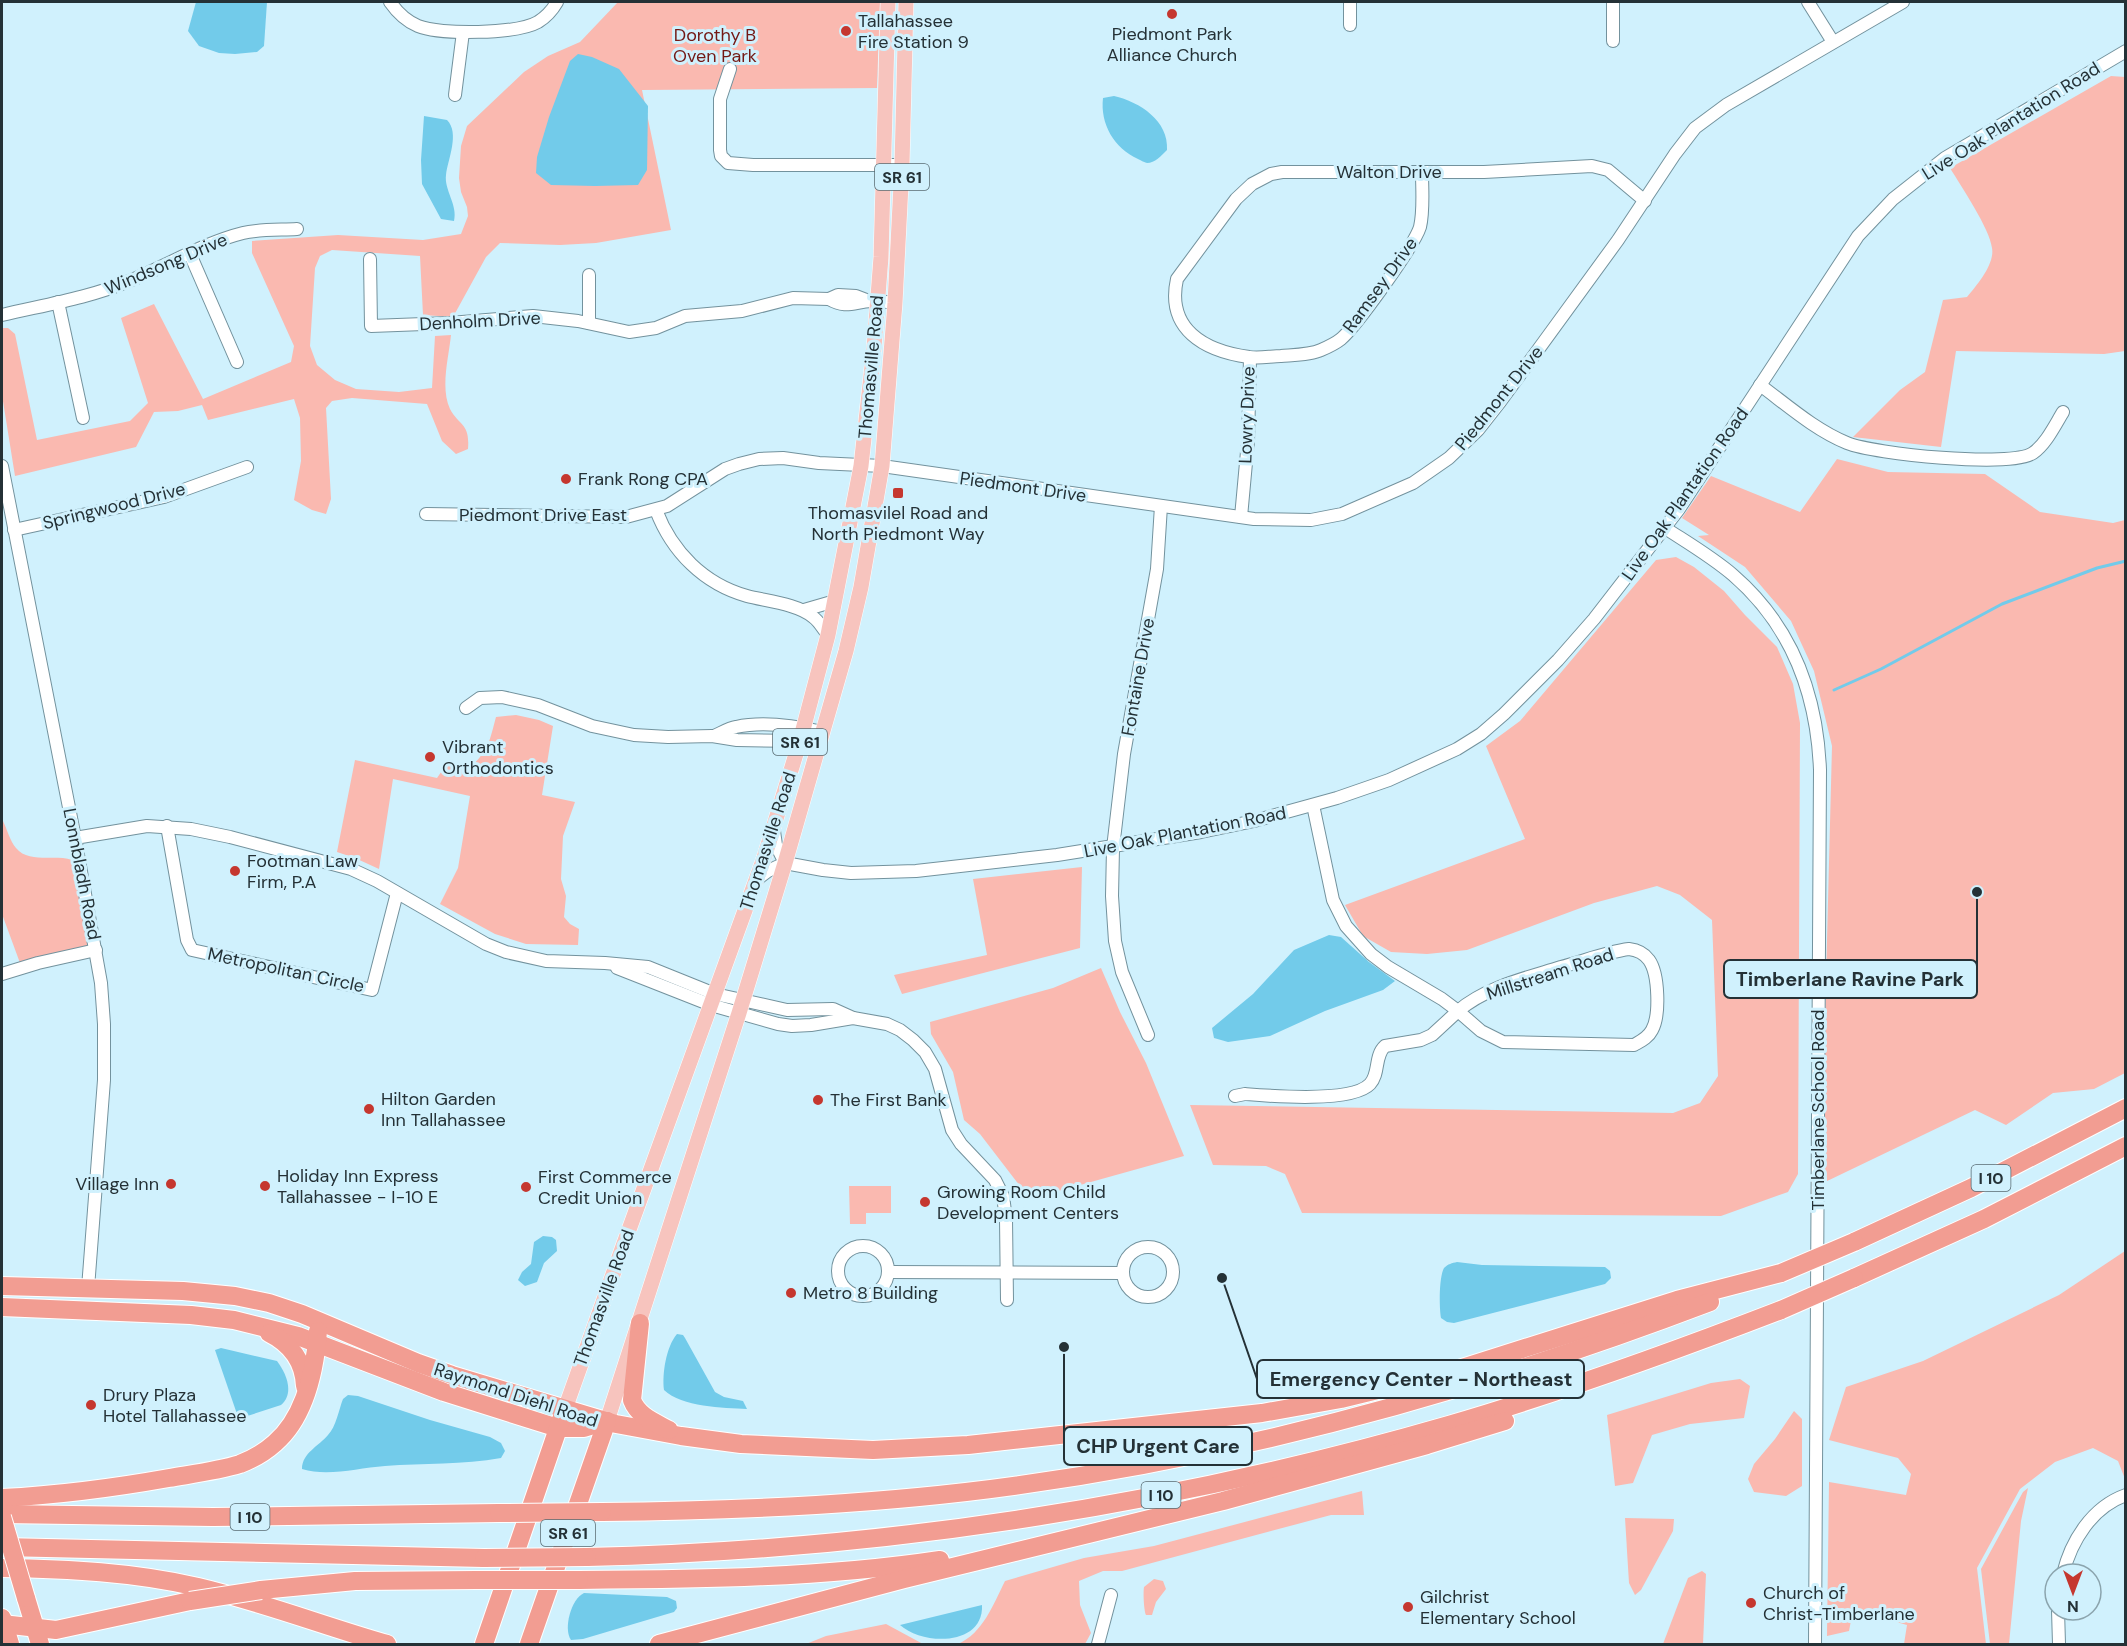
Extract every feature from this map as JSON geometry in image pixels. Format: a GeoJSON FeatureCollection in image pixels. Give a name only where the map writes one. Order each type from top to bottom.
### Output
{"type":"FeatureCollection","features":[{"type":"Feature","properties":{"kind":"highway","name":"I 10"},"geometry":{"type":"LineString","coordinates":[[2,1516],[237,1517],[760,1509],[900,1499],[1039,1482],[1188,1456],[1314,1427],[1483,1381],[1628,1332],[1854,1242],[1971,1188],[2126,1108]]}},
{"type":"Feature","properties":{"kind":"highway","name":"I 10"},"geometry":{"type":"LineString","coordinates":[[2,1547],[484,1558],[587,1557],[719,1551],[860,1540],[1000,1522],[1139,1499],[1311,1462],[1436,1429],[1582,1383],[1781,1310],[1984,1219],[2126,1146]]}},
{"type":"Feature","properties":{"kind":"highway"},"geometry":{"type":"LineString","coordinates":[[607,1421],[681,1436],[781,1447],[864,1450],[968,1445],[1271,1412],[1341,1399],[1431,1377],[1677,1300],[1781,1273]]}},
{"type":"Feature","properties":{"kind":"highway","name":"Raymond Diehl Road"},"geometry":{"type":"LineString","coordinates":[[2,1286],[217,1293],[268,1303],[318,1320],[418,1363],[607,1421]]}},
{"type":"Feature","properties":{"kind":"highway","name":"Raymond Diehl Road"},"geometry":{"type":"LineString","coordinates":[[2,1309],[191,1315],[249,1323],[317,1343],[444,1392],[558,1428],[584,1428],[607,1421]]}},
{"type":"Feature","properties":{"kind":"highway"},"geometry":{"type":"LineString","coordinates":[[2,1498],[125,1485],[239,1464],[260,1455],[279,1440],[296,1418],[304,1397],[317,1343],[318,1320]]}},
{"type":"Feature","properties":{"kind":"highway"},"geometry":{"type":"LineString","coordinates":[[249,1323],[280,1339],[296,1355],[304,1372],[304,1397]]}},
{"type":"Feature","properties":{"kind":"highway"},"geometry":{"type":"LineString","coordinates":[[640,1323],[632,1387],[633,1403],[642,1415],[681,1436]]}},
{"type":"Feature","properties":{"kind":"highway"},"geometry":{"type":"LineString","coordinates":[[659,1644],[904,1579],[1212,1504],[1461,1435],[1596,1387],[1715,1335]]}},
{"type":"Feature","properties":{"kind":"highway","name":"Thomasville Road"},"geometry":{"type":"LineString","coordinates":[[484,1644],[565,1409]]}},
{"type":"Feature","properties":{"kind":"highway","name":"Thomasville Road"},"geometry":{"type":"LineString","coordinates":[[529,1644],[607,1421]]}},
{"type":"Feature","properties":{"kind":"highway"},"geometry":{"type":"LineString","coordinates":[[2,1516],[38,1637]]}},
{"type":"Feature","properties":{"kind":"highway"},"geometry":{"type":"LineString","coordinates":[[2,1622],[38,1637],[56,1630],[190,1601],[261,1590],[355,1581],[724,1578],[840,1572],[921,1563],[1068,1538]]}},
{"type":"Feature","properties":{"kind":"highway"},"geometry":{"type":"LineString","coordinates":[[2,1568],[96,1571],[175,1582],[231,1596],[384,1643]]}},
{"type":"Feature","properties":{"kind":"highway"},"geometry":{"type":"LineString","coordinates":[[2,1622],[10,1644]]}},
{"type":"Feature","properties":{"kind":"highway"},"geometry":{"type":"LineString","coordinates":[[62,1644],[68,1632],[77,1626]]}},
{"type":"Feature","properties":{"kind":"main road","name":"Thomasville Road"},"geometry":{"type":"LineString","coordinates":[[565,1409],[756,880],[802,734],[828,635],[861,466],[873,302],[881,256],[888,2]]}},
{"type":"Feature","properties":{"kind":"main road","name":"Thomasville Road"},"geometry":{"type":"LineString","coordinates":[[607,1421],[741,1007],[785,863],[857,606],[882,466],[896,303],[906,2]]}},
{"type":"Feature","properties":{"kind":"main road"},"geometry":{"type":"LineString","coordinates":[[886,74],[904,73]]}},
{"type":"Feature","properties":{"kind":"main road"},"geometry":{"type":"LineString","coordinates":[[835,601],[857,606]]}},
{"type":"Feature","properties":{"kind":"street"},"geometry":{"type":"LineString","coordinates":[[390,2],[395,10],[415,25],[426,29],[463,32],[525,27],[543,18],[557,2]]}},
{"type":"Feature","properties":{"kind":"street"},"geometry":{"type":"LineString","coordinates":[[1350,2],[1350,24]]}},
{"type":"Feature","properties":{"kind":"street"},"geometry":{"type":"LineString","coordinates":[[1613,2],[1613,41]]}},
{"type":"Feature","properties":{"kind":"street"},"geometry":{"type":"LineString","coordinates":[[1808,2],[1833,42]]}},
{"type":"Feature","properties":{"kind":"street","name":"Piedmont Drive"},"geometry":{"type":"LineString","coordinates":[[861,466],[882,466],[1241,517],[1311,520],[1342,514],[1364,506],[1413,483],[1449,458],[1478,430],[1645,201],[1675,154],[1695,128],[1726,105],[1903,2]]}},
{"type":"Feature","properties":{"kind":"street"},"geometry":{"type":"LineString","coordinates":[[455,94],[463,32]]}},
{"type":"Feature","properties":{"kind":"street","name":"Live Oak Plantation Road"},"geometry":{"type":"LineString","coordinates":[[785,863],[851,873],[916,872],[1113,848],[1233,826],[1313,805],[1389,780],[1432,762],[1480,734],[1526,694],[1565,652],[1594,619],[1665,528],[1858,236],[1893,199],[1918,177],[1963,147],[2126,51]]}},
{"type":"Feature","properties":{"kind":"street"},"geometry":{"type":"LineString","coordinates":[[730,69],[720,99],[720,150],[723,159],[728,163],[902,165]]}},
{"type":"Feature","properties":{"kind":"street","name":"Walton Drive"},"geometry":{"type":"LineString","coordinates":[[1176,286],[1177,279],[1236,199],[1252,184],[1271,174],[1282,172],[1485,172],[1592,166],[1608,170],[1645,201]]}},
{"type":"Feature","properties":{"kind":"street","name":"Ramsey Drive"},"geometry":{"type":"LineString","coordinates":[[1250,358],[1319,351],[1340,340],[1359,318],[1412,243],[1419,229],[1422,216],[1422,172]]}},
{"type":"Feature","properties":{"kind":"street","name":"Windsong Drive"},"geometry":{"type":"LineString","coordinates":[[2,315],[99,292],[129,282],[211,243],[242,233],[256,230],[297,229]]}},
{"type":"Feature","properties":{"kind":"street"},"geometry":{"type":"LineString","coordinates":[[190,254],[237,362]]}},
{"type":"Feature","properties":{"kind":"street","name":"Denholm Drive"},"geometry":{"type":"LineString","coordinates":[[370,259],[371,326],[450,323],[533,316],[589,323],[621,332],[643,332],[685,316],[753,309],[793,298],[829,299],[838,295],[856,296],[873,302],[896,303]]}},
{"type":"Feature","properties":{"kind":"street"},"geometry":{"type":"LineString","coordinates":[[589,275],[589,323]]}},
{"type":"Feature","properties":{"kind":"street","name":"Lowry Drive"},"geometry":{"type":"LineString","coordinates":[[1176,286],[1178,315],[1186,329],[1199,342],[1250,358],[1248,441],[1241,517]]}},
{"type":"Feature","properties":{"kind":"street"},"geometry":{"type":"LineString","coordinates":[[58,302],[83,418]]}},
{"type":"Feature","properties":{"kind":"street"},"geometry":{"type":"LineString","coordinates":[[1760,385],[1827,433],[1848,444],[1906,455],[1981,459],[2033,454],[2063,412]]}},
{"type":"Feature","properties":{"kind":"street","name":"Piedmont Drive East"},"geometry":{"type":"LineString","coordinates":[[426,514],[626,517],[656,510],[679,500],[725,469],[756,459],[783,458],[819,464],[861,466]]}},
{"type":"Feature","properties":{"kind":"street","name":"Lonnbladh Road"},"geometry":{"type":"LineString","coordinates":[[2,466],[96,950],[104,1024],[104,1080],[88,1288]]}},
{"type":"Feature","properties":{"kind":"street","name":"Springwood Drive"},"geometry":{"type":"LineString","coordinates":[[14,530],[164,497],[247,467]]}},
{"type":"Feature","properties":{"kind":"street","name":"Fontaine Drive"},"geometry":{"type":"LineString","coordinates":[[1148,1035],[1129,993],[1119,960],[1113,927],[1113,848],[1124,754],[1157,569],[1161,507]]}},
{"type":"Feature","properties":{"kind":"street"},"geometry":{"type":"LineString","coordinates":[[656,510],[670,540],[681,555],[705,576],[736,592],[804,610],[815,618],[828,635]]}},
{"type":"Feature","properties":{"kind":"street","name":"Timberlane School Road"},"geometry":{"type":"LineString","coordinates":[[1665,528],[1733,575],[1777,624],[1802,673],[1812,703],[1819,737],[1815,1644]]}},
{"type":"Feature","properties":{"kind":"street"},"geometry":{"type":"LineString","coordinates":[[804,610],[835,601]]}},
{"type":"Feature","properties":{"kind":"street"},"geometry":{"type":"LineString","coordinates":[[466,708],[480,698],[502,697],[538,705],[592,726],[627,734],[661,737],[712,736],[736,727],[760,725],[820,739]]}},
{"type":"Feature","properties":{"kind":"street","name":"Millstream Road"},"geometry":{"type":"LineString","coordinates":[[1235,1095],[1316,1096],[1355,1092],[1373,1081],[1379,1054],[1385,1046],[1420,1040],[1432,1035],[1458,1011],[1473,999],[1538,975],[1622,950],[1636,950],[1643,953],[1652,965],[1655,977],[1655,1021],[1647,1038],[1634,1045],[1503,1042],[1481,1031],[1458,1011],[1442,999],[1388,967],[1371,954],[1346,926],[1334,900],[1313,805]]}},
{"type":"Feature","properties":{"kind":"street"},"geometry":{"type":"LineString","coordinates":[[75,838],[145,826],[167,826],[230,837],[333,863],[377,881],[486,945],[506,952],[546,961],[648,967],[713,1000],[741,1007],[792,1026],[853,1018],[886,1024],[900,1030],[925,1052],[934,1069],[952,1130],[961,1144],[995,1180],[1003,1196],[1006,1219],[1007,1300]]}},
{"type":"Feature","properties":{"kind":"street","name":"Metropolitan Circle"},"geometry":{"type":"LineString","coordinates":[[167,826],[187,940],[192,950],[372,990],[397,893]]}},
{"type":"Feature","properties":{"kind":"street"},"geometry":{"type":"LineString","coordinates":[[756,880],[776,866],[785,863],[776,845],[773,828]]}},
{"type":"Feature","properties":{"kind":"street"},"geometry":{"type":"LineString","coordinates":[[2,974],[96,950]]}},
{"type":"Feature","properties":{"kind":"street"},"geometry":{"type":"LineString","coordinates":[[868,1246],[885,1257],[889,1272],[880,1290],[863,1297],[848,1291],[840,1282],[838,1272],[845,1254],[855,1248],[868,1246]]}},
{"type":"Feature","properties":{"kind":"street"},"geometry":{"type":"LineString","coordinates":[[1146,1246],[1160,1250],[1167,1255],[1173,1266],[1169,1286],[1164,1292],[1149,1298],[1130,1291],[1122,1273],[1124,1261],[1129,1254],[1146,1246]]}},
{"type":"Feature","properties":{"kind":"street"},"geometry":{"type":"LineString","coordinates":[[889,1272],[1122,1273]]}},
{"type":"Feature","properties":{"kind":"street"},"geometry":{"type":"LineString","coordinates":[[2067,1562],[2073,1546],[2097,1512],[2126,1495]]}},
{"type":"Feature","properties":{"kind":"street"},"geometry":{"type":"LineString","coordinates":[[1098,1644],[1111,1595]]}},
{"type":"Feature","properties":{"kind":"street"},"geometry":{"type":"LineString","coordinates":[[2058,1622],[2059,1644]]}},
{"type":"Feature","properties":{"kind":"green space","name":"Dorothy B Oven Park"},"geometry":{"type":"Polygon","coordinates":[[[618,2],[880,2],[877,88],[642,90],[671,230],[596,243],[560,245],[500,243],[486,257],[453,317],[423,315],[420,256],[332,250],[320,256],[315,268],[310,346],[317,365],[335,380],[356,389],[399,392],[432,388],[435,336],[451,335],[445,382],[447,401],[454,415],[464,426],[468,441],[468,449],[456,454],[442,441],[427,404],[352,398],[332,401],[326,408],[331,499],[326,514],[312,510],[294,500],[301,461],[300,418],[294,399],[208,420],[202,405],[178,411],[154,412],[136,447],[15,476],[2,395],[2,328],[8,328],[15,334],[37,440],[130,421],[148,403],[121,318],[154,304],[203,399],[291,362],[294,346],[252,253],[252,241],[338,235],[423,240],[461,234],[468,216],[459,178],[461,146],[467,126],[524,72],[548,56],[580,42],[618,2]]]}},
{"type":"Feature","properties":{"kind":"green space"},"geometry":{"type":"Polygon","coordinates":[[[2111,76],[2125,77],[2125,351],[2104,354],[1956,351],[1941,447],[1853,437],[1900,390],[1925,372],[1943,300],[1967,297],[1976,287],[1991,261],[1992,248],[1986,230],[1950,168],[2111,76]]]}},
{"type":"Feature","properties":{"kind":"green space"},"geometry":{"type":"Polygon","coordinates":[[[1837,459],[1888,472],[1985,474],[2040,512],[2113,523],[2125,520],[2125,1073],[2094,1089],[2053,1093],[2006,1125],[1975,1110],[1823,1183],[1821,1173],[1832,746],[1814,671],[1791,621],[1745,567],[1698,536],[1709,535],[1682,518],[1711,476],[1800,512],[1837,459]]]}},
{"type":"Feature","properties":{"kind":"green space"},"geometry":{"type":"Polygon","coordinates":[[[1676,557],[1694,567],[1724,591],[1777,647],[1793,684],[1800,723],[1798,1174],[1788,1192],[1721,1216],[1302,1213],[1285,1174],[1266,1166],[1213,1165],[1190,1105],[1673,1113],[1700,1103],[1718,1076],[1712,920],[1680,895],[1657,886],[1594,903],[1467,950],[1427,954],[1391,952],[1363,936],[1345,905],[1525,839],[1486,746],[1520,721],[1656,560],[1676,557]]]}},
{"type":"Feature","properties":{"kind":"green space"},"geometry":{"type":"Polygon","coordinates":[[[516,715],[553,726],[542,795],[575,802],[563,836],[561,879],[566,896],[564,917],[579,929],[578,945],[526,944],[495,934],[440,904],[458,868],[470,796],[393,779],[379,869],[337,852],[355,760],[437,778],[446,765],[470,768],[487,745],[496,717],[516,715]]]}},
{"type":"Feature","properties":{"kind":"green space"},"geometry":{"type":"Polygon","coordinates":[[[3,821],[12,842],[21,853],[35,857],[72,860],[88,947],[20,963],[2,914],[3,821]]]}},
{"type":"Feature","properties":{"kind":"green space"},"geometry":{"type":"Polygon","coordinates":[[[1082,867],[1080,948],[902,994],[894,975],[987,955],[973,879],[1082,867]]]}},
{"type":"Feature","properties":{"kind":"green space"},"geometry":{"type":"Polygon","coordinates":[[[1101,968],[1146,1063],[1184,1156],[1030,1199],[980,1134],[964,1120],[953,1072],[931,1034],[930,1022],[1053,988],[1101,968]]]}},
{"type":"Feature","properties":{"kind":"green space"},"geometry":{"type":"Polygon","coordinates":[[[849,1186],[891,1186],[891,1213],[866,1213],[866,1224],[850,1224],[849,1186]]]}},
{"type":"Feature","properties":{"kind":"green space"},"geometry":{"type":"Polygon","coordinates":[[[2125,1251],[2125,1479],[2118,1461],[2093,1448],[2055,1462],[2020,1489],[1977,1568],[1986,1644],[1904,1644],[1907,1625],[1853,1610],[1849,1631],[1827,1636],[1829,1482],[1906,1495],[1911,1474],[1898,1458],[1829,1440],[1846,1387],[1923,1361],[2059,1295],[2125,1251]]]}},
{"type":"Feature","properties":{"kind":"green space"},"geometry":{"type":"Polygon","coordinates":[[[1740,1379],[1750,1386],[1744,1418],[1690,1424],[1652,1435],[1633,1483],[1615,1486],[1607,1415],[1711,1383],[1740,1379]]]}},
{"type":"Feature","properties":{"kind":"green space"},"geometry":{"type":"Polygon","coordinates":[[[1794,1411],[1802,1419],[1802,1486],[1786,1496],[1754,1492],[1748,1479],[1754,1464],[1794,1411]]]}},
{"type":"Feature","properties":{"kind":"green space"},"geometry":{"type":"Polygon","coordinates":[[[2028,1488],[2021,1521],[2009,1644],[1990,1644],[1981,1569],[2023,1492],[2028,1488]]]}},
{"type":"Feature","properties":{"kind":"green space"},"geometry":{"type":"Polygon","coordinates":[[[1362,1491],[1364,1515],[1331,1515],[1122,1571],[1103,1571],[1079,1581],[1080,1605],[1091,1633],[1085,1644],[958,1644],[981,1626],[1005,1581],[1084,1558],[1154,1546],[1362,1491]]]}},
{"type":"Feature","properties":{"kind":"green space"},"geometry":{"type":"Polygon","coordinates":[[[1625,1518],[1674,1519],[1673,1531],[1641,1590],[1635,1595],[1629,1583],[1625,1518]]]}},
{"type":"Feature","properties":{"kind":"green space"},"geometry":{"type":"Polygon","coordinates":[[[1702,1571],[1706,1574],[1703,1644],[1663,1644],[1688,1578],[1702,1571]]]}},
{"type":"Feature","properties":{"kind":"green space"},"geometry":{"type":"Polygon","coordinates":[[[1154,1579],[1163,1581],[1166,1589],[1156,1602],[1152,1615],[1146,1615],[1144,1587],[1154,1579]]]}},
{"type":"Feature","properties":{"kind":"green space"},"geometry":{"type":"Polygon","coordinates":[[[886,1624],[923,1644],[806,1644],[826,1636],[886,1624]]]}},
{"type":"Feature","properties":{"kind":"water"},"geometry":{"type":"Polygon","coordinates":[[[196,2],[267,2],[264,46],[257,52],[235,54],[219,53],[199,46],[188,31],[196,2]]]}},
{"type":"Feature","properties":{"kind":"water"},"geometry":{"type":"Polygon","coordinates":[[[578,54],[592,57],[619,69],[648,106],[647,170],[638,185],[551,185],[536,173],[537,157],[549,117],[570,61],[578,54]]]}},
{"type":"Feature","properties":{"kind":"water"},"geometry":{"type":"Polygon","coordinates":[[[1114,96],[1143,108],[1158,122],[1163,130],[1167,150],[1160,157],[1146,163],[1129,154],[1116,142],[1106,126],[1103,108],[1103,98],[1114,96]]]}},
{"type":"Feature","properties":{"kind":"water"},"geometry":{"type":"Polygon","coordinates":[[[424,116],[447,120],[453,132],[446,181],[454,209],[454,221],[441,219],[422,184],[424,116]]]}},
{"type":"Feature","properties":{"kind":"water"},"geometry":{"type":"Polygon","coordinates":[[[1329,935],[1341,937],[1395,981],[1383,990],[1325,1011],[1270,1036],[1228,1042],[1214,1038],[1212,1028],[1253,994],[1294,950],[1329,935]]]}},
{"type":"Feature","properties":{"kind":"water"},"geometry":{"type":"Polygon","coordinates":[[[543,1236],[556,1240],[557,1251],[544,1263],[537,1282],[525,1286],[518,1280],[522,1272],[531,1264],[534,1242],[543,1236]]]}},
{"type":"Feature","properties":{"kind":"water"},"geometry":{"type":"Polygon","coordinates":[[[1457,1262],[1482,1265],[1605,1267],[1610,1271],[1611,1278],[1605,1284],[1454,1323],[1441,1318],[1440,1292],[1444,1268],[1457,1262]]]}},
{"type":"Feature","properties":{"kind":"water"},"geometry":{"type":"Polygon","coordinates":[[[677,1334],[685,1338],[715,1392],[724,1397],[743,1401],[747,1409],[692,1403],[672,1396],[664,1390],[666,1361],[670,1346],[677,1334]]]}},
{"type":"Feature","properties":{"kind":"water"},"geometry":{"type":"Polygon","coordinates":[[[221,1348],[277,1361],[288,1383],[288,1395],[281,1405],[238,1417],[215,1350],[221,1348]]]}},
{"type":"Feature","properties":{"kind":"water"},"geometry":{"type":"Polygon","coordinates":[[[348,1395],[358,1396],[490,1437],[501,1443],[505,1451],[501,1458],[472,1462],[385,1466],[332,1472],[302,1469],[308,1454],[331,1432],[343,1399],[348,1395]]]}},
{"type":"Feature","properties":{"kind":"water"},"geometry":{"type":"Polygon","coordinates":[[[584,1593],[667,1597],[676,1601],[677,1608],[674,1612],[583,1639],[571,1640],[568,1622],[575,1601],[584,1593]]]}},
{"type":"Feature","properties":{"kind":"water"},"geometry":{"type":"Polygon","coordinates":[[[982,1605],[980,1618],[973,1628],[963,1635],[937,1639],[910,1632],[900,1625],[982,1605]]]}},
{"type":"Feature","properties":{"kind":"waterway"},"geometry":{"type":"LineString","coordinates":[[1834,690],[1881,669],[2002,604],[2097,568],[2126,561]]}},
{"type":"Feature","properties":{"kind":"place","name":"Piedmont Park Alliance Church"},"geometry":{"type":"Point","coordinates":[1172,14]}},
{"type":"Feature","properties":{"kind":"place","name":"Tallahassee Fire Station 9"},"geometry":{"type":"Point","coordinates":[846,31]}},
{"type":"Feature","properties":{"kind":"place","name":"Frank Rong CPA"},"geometry":{"type":"Point","coordinates":[566,479]}},
{"type":"Feature","properties":{"kind":"place","name":"Thomasvilel Road and North Piedmont Way"},"geometry":{"type":"Point","coordinates":[898,493]}},
{"type":"Feature","properties":{"kind":"place","name":"Vibrant Orthodontics"},"geometry":{"type":"Point","coordinates":[430,757]}},
{"type":"Feature","properties":{"kind":"place","name":"Footman Law Firm, P.A"},"geometry":{"type":"Point","coordinates":[235,871]}},
{"type":"Feature","properties":{"kind":"place","name":"Timberlane Ravine Park"},"geometry":{"type":"Point","coordinates":[1977,892]}},
{"type":"Feature","properties":{"kind":"place","name":"The First Bank"},"geometry":{"type":"Point","coordinates":[818,1100]}},
{"type":"Feature","properties":{"kind":"place","name":"Hilton Garden Inn Tallahassee"},"geometry":{"type":"Point","coordinates":[369,1109]}},
{"type":"Feature","properties":{"kind":"place","name":"Village Inn"},"geometry":{"type":"Point","coordinates":[171,1184]}},
{"type":"Feature","properties":{"kind":"place","name":"Holiday Inn Express Tallahassee - I-10 E"},"geometry":{"type":"Point","coordinates":[265,1186]}},
{"type":"Feature","properties":{"kind":"place","name":"First Commerce Credit Union"},"geometry":{"type":"Point","coordinates":[526,1187]}},
{"type":"Feature","properties":{"kind":"place","name":"Growing Room Child Development Centers"},"geometry":{"type":"Point","coordinates":[925,1202]}},
{"type":"Feature","properties":{"kind":"place","name":"Emergency Center - Northeast"},"geometry":{"type":"Point","coordinates":[1222,1278]}},
{"type":"Feature","properties":{"kind":"place","name":"Metro 8 Building"},"geometry":{"type":"Point","coordinates":[791,1293]}},
{"type":"Feature","properties":{"kind":"place","name":"CHP Urgent Care"},"geometry":{"type":"Point","coordinates":[1064,1347]}},
{"type":"Feature","properties":{"kind":"place","name":"Drury Plaza Hotel Tallahassee"},"geometry":{"type":"Point","coordinates":[91,1405]}},
{"type":"Feature","properties":{"kind":"place","name":"Church of Christ-Timberlane"},"geometry":{"type":"Point","coordinates":[1751,1603]}},
{"type":"Feature","properties":{"kind":"place","name":"Gilchrist Elementary School"},"geometry":{"type":"Point","coordinates":[1408,1607]}}]}
